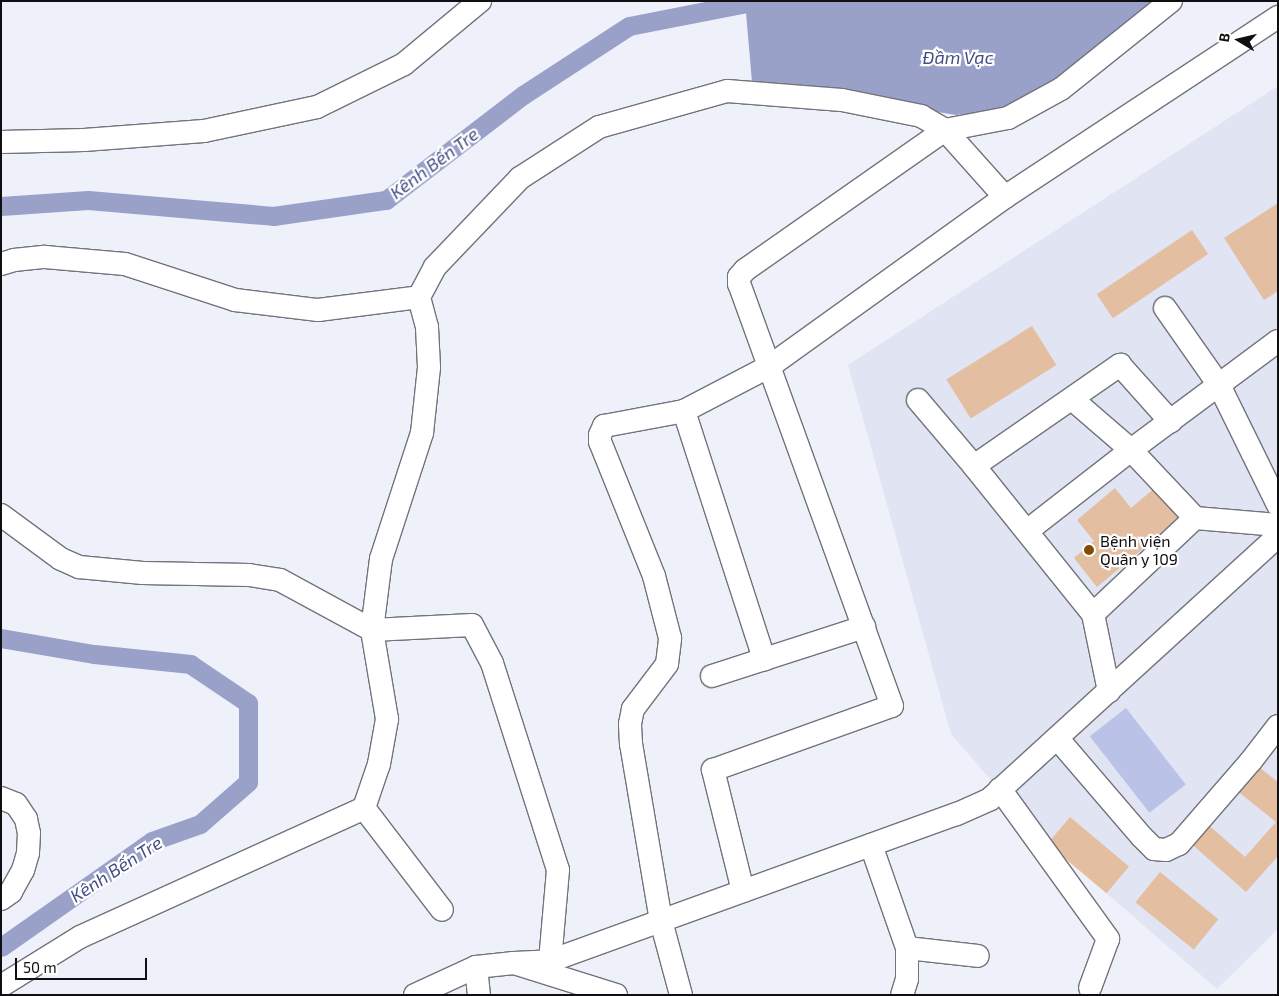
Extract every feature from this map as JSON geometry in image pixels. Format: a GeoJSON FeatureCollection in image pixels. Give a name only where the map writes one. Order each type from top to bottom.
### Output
{"type":"FeatureCollection","features":[{"type":"Feature","properties":{"kind":"street"},"geometry":{"type":"LineString","coordinates":[[1,142],[84,140],[204,131],[317,107],[404,64],[480,1]]}},
{"type":"Feature","properties":{"kind":"street"},"geometry":{"type":"LineString","coordinates":[[743,891],[714,770],[892,706],[739,284],[739,277],[745,270],[945,130],[1008,118],[1061,89],[1171,1]]}},
{"type":"Feature","properties":{"kind":"street"},"geometry":{"type":"LineString","coordinates":[[681,995],[662,920],[631,744],[630,724],[633,709],[667,664],[670,638],[654,576],[600,442],[600,435],[604,426],[684,411],[770,366],[1005,197],[1278,17]]}},
{"type":"Feature","properties":{"kind":"street"},"geometry":{"type":"LineString","coordinates":[[1,986],[80,937],[364,808],[379,764],[387,719],[372,630],[381,559],[422,433],[430,367],[427,327],[419,297],[435,267],[520,178],[600,127],[727,91],[842,100],[921,116],[945,130],[1005,197]]}},
{"type":"Feature","properties":{"kind":"street"},"geometry":{"type":"LineString","coordinates":[[1,264],[14,260],[45,258],[125,264],[235,300],[318,310],[419,297]]}},
{"type":"Feature","properties":{"kind":"street"},"geometry":{"type":"LineString","coordinates":[[1165,308],[1219,385],[1278,505]]}},
{"type":"Feature","properties":{"kind":"street"},"geometry":{"type":"LineString","coordinates":[[1027,531],[1131,450],[1278,341]]}},
{"type":"Feature","properties":{"kind":"street"},"geometry":{"type":"LineString","coordinates":[[974,466],[1120,365],[1171,422]]}},
{"type":"Feature","properties":{"kind":"street"},"geometry":{"type":"LineString","coordinates":[[1072,399],[1131,450],[1195,518],[1278,525]]}},
{"type":"Feature","properties":{"kind":"street"},"geometry":{"type":"LineString","coordinates":[[918,400],[974,466],[1093,614],[1109,691]]}},
{"type":"Feature","properties":{"kind":"street"},"geometry":{"type":"LineString","coordinates":[[684,411],[764,659]]}},
{"type":"Feature","properties":{"kind":"street"},"geometry":{"type":"LineString","coordinates":[[1,515],[61,559],[78,567],[143,573],[249,576],[280,580],[372,630],[472,625],[492,663],[558,870],[550,961]]}},
{"type":"Feature","properties":{"kind":"street"},"geometry":{"type":"LineString","coordinates":[[1093,614],[1195,518]]}},
{"type":"Feature","properties":{"kind":"street"},"geometry":{"type":"LineString","coordinates":[[415,995],[476,967],[550,961],[957,814],[990,799],[1278,536]]}},
{"type":"Feature","properties":{"kind":"street"},"geometry":{"type":"LineString","coordinates":[[712,676],[864,627]]}},
{"type":"Feature","properties":{"kind":"street"},"geometry":{"type":"LineString","coordinates":[[1057,738],[1142,837],[1154,849],[1166,850],[1179,844],[1251,761],[1278,726]]}},
{"type":"Feature","properties":{"kind":"street"},"geometry":{"type":"LineString","coordinates":[[1000,789],[1108,939],[1090,988]]}},
{"type":"Feature","properties":{"kind":"street"},"geometry":{"type":"LineString","coordinates":[[1,798],[16,804],[26,819],[29,833],[28,853],[23,870],[11,892],[1,899]]}},
{"type":"Feature","properties":{"kind":"street"},"geometry":{"type":"LineString","coordinates":[[364,808],[442,910]]}},
{"type":"Feature","properties":{"kind":"street"},"geometry":{"type":"LineString","coordinates":[[871,845],[907,948],[908,980],[902,995]]}},
{"type":"Feature","properties":{"kind":"street"},"geometry":{"type":"LineString","coordinates":[[907,948],[978,956]]}},
{"type":"Feature","properties":{"kind":"street"},"geometry":{"type":"LineString","coordinates":[[514,964],[616,995]]}},
{"type":"Feature","properties":{"kind":"street"},"geometry":{"type":"LineString","coordinates":[[476,967],[479,995]]}},
{"type":"Feature","properties":{"kind":"shaded area","name":"Bệnh viện Quân y 109"},"geometry":{"type":"Polygon","coordinates":[[[1278,86],[1278,929],[1217,989],[1036,832],[951,734],[848,365],[1278,86]]]}},
{"type":"Feature","properties":{"kind":"shaded area"},"geometry":{"type":"Polygon","coordinates":[[[1126,708],[1186,784],[1149,813],[1090,736],[1126,708]]]}},
{"type":"Feature","properties":{"kind":"water","name":"Đầm Vạc"},"geometry":{"type":"Polygon","coordinates":[[[745,1],[1157,1],[1051,82],[1008,109],[956,115],[752,82],[745,1]]]}},
{"type":"Feature","properties":{"kind":"building"},"geometry":{"type":"Polygon","coordinates":[[[1278,203],[1278,291],[1264,300],[1224,238],[1278,203]]]}},
{"type":"Feature","properties":{"kind":"building"},"geometry":{"type":"Polygon","coordinates":[[[1192,230],[1208,254],[1113,318],[1097,294],[1192,230]]]}},
{"type":"Feature","properties":{"kind":"building"},"geometry":{"type":"Polygon","coordinates":[[[1032,326],[1056,365],[971,419],[946,380],[1032,326]]]}},
{"type":"Feature","properties":{"kind":"building"},"geometry":{"type":"Polygon","coordinates":[[[1156,487],[1181,517],[1097,587],[1074,558],[1094,541],[1077,520],[1115,488],[1131,508],[1156,487]]]}},
{"type":"Feature","properties":{"kind":"building"},"geometry":{"type":"Polygon","coordinates":[[[1256,765],[1278,782],[1278,856],[1246,892],[1187,840],[1204,821],[1245,857],[1276,822],[1236,790],[1256,765]]]}},
{"type":"Feature","properties":{"kind":"building"},"geometry":{"type":"Polygon","coordinates":[[[1070,817],[1129,866],[1106,893],[1048,844],[1070,817]]]}},
{"type":"Feature","properties":{"kind":"building"},"geometry":{"type":"Polygon","coordinates":[[[1160,872],[1218,919],[1194,950],[1135,902],[1160,872]]]}},
{"type":"Feature","properties":{"kind":"waterway","name":"Kênh Bến Tre"},"geometry":{"type":"LineString","coordinates":[[1,206],[88,200],[273,216],[386,200],[523,95],[629,26],[746,3]]}},
{"type":"Feature","properties":{"kind":"waterway","name":"Kênh Bến Tre"},"geometry":{"type":"LineString","coordinates":[[1,638],[94,654],[190,664],[248,703],[248,782],[200,824],[152,841],[1,947]]}},
{"type":"Feature","properties":{"kind":"place","name":"Bệnh viện Quân y 109"},"geometry":{"type":"Point","coordinates":[1089,550]}}]}
